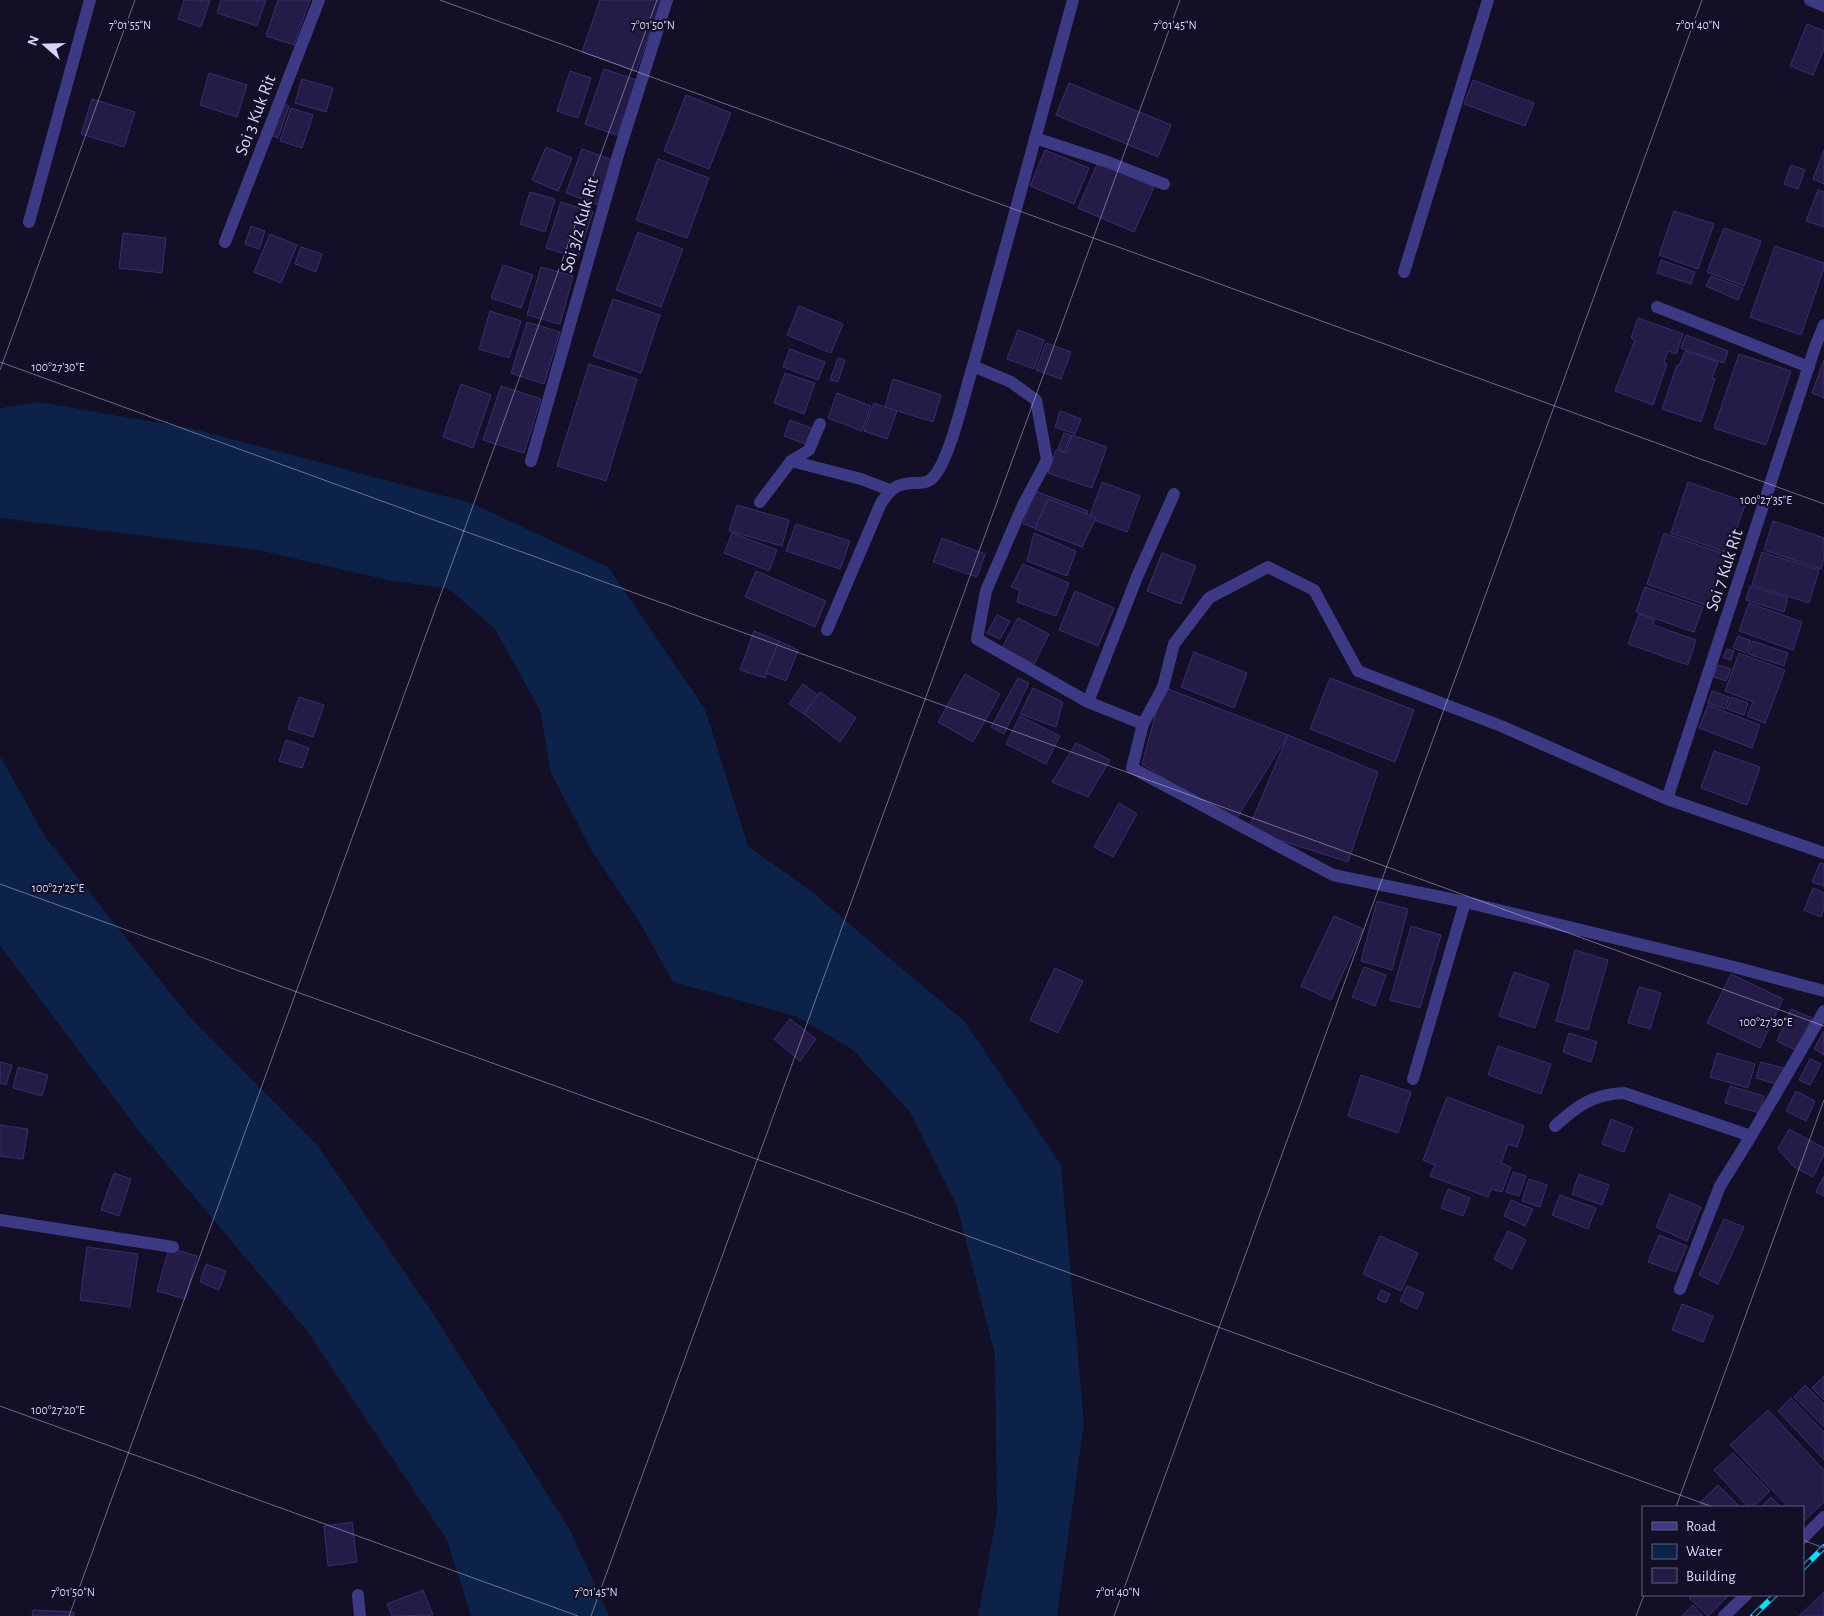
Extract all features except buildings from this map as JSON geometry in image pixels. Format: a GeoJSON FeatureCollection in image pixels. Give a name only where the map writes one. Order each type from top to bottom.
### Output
{"type":"FeatureCollection","features":[{"type":"Feature","properties":{"kind":"street"},"geometry":{"type":"LineString","coordinates":[[29,222],[90,0]]}},
{"type":"Feature","properties":{"kind":"street","name":"Soi 3 Kuk Rit"},"geometry":{"type":"LineString","coordinates":[[225,242],[319,0]]}},
{"type":"Feature","properties":{"kind":"street","name":"Soi 3/2 Kuk Rit"},"geometry":{"type":"LineString","coordinates":[[531,461],[618,155],[667,0]]}},
{"type":"Feature","properties":{"kind":"street"},"geometry":{"type":"LineString","coordinates":[[827,630],[881,504],[890,490],[899,485],[928,481],[936,475],[949,448],[1073,0]]}},
{"type":"Feature","properties":{"kind":"street"},"geometry":{"type":"LineString","coordinates":[[1404,272],[1488,0]]}},
{"type":"Feature","properties":{"kind":"street"},"geometry":{"type":"LineString","coordinates":[[1810,0],[1824,6]]}},
{"type":"Feature","properties":{"kind":"street"},"geometry":{"type":"LineString","coordinates":[[1035,138],[1108,162],[1164,184]]}},
{"type":"Feature","properties":{"kind":"street"},"geometry":{"type":"LineString","coordinates":[[1657,307],[1809,367]]}},
{"type":"Feature","properties":{"kind":"street","name":"Soi 7 Kuk Rit"},"geometry":{"type":"LineString","coordinates":[[1667,799],[1824,325]]}},
{"type":"Feature","properties":{"kind":"street"},"geometry":{"type":"LineString","coordinates":[[973,366],[1011,382],[1036,400],[1047,460],[1023,505],[986,591],[977,639],[1088,702],[1144,724]]}},
{"type":"Feature","properties":{"kind":"street"},"geometry":{"type":"LineString","coordinates":[[760,502],[791,461],[808,450],[820,424]]}},
{"type":"Feature","properties":{"kind":"street"},"geometry":{"type":"LineString","coordinates":[[791,461],[861,479],[890,490]]}},
{"type":"Feature","properties":{"kind":"street"},"geometry":{"type":"LineString","coordinates":[[1088,702],[1137,577],[1174,494]]}},
{"type":"Feature","properties":{"kind":"street"},"geometry":{"type":"LineString","coordinates":[[1824,853],[1667,799],[1502,726],[1358,671],[1314,590],[1268,567],[1209,598],[1174,644],[1164,687],[1144,724],[1132,768],[1333,874],[1465,902],[1734,967],[1824,991]]}},
{"type":"Feature","properties":{"kind":"street"},"geometry":{"type":"LineString","coordinates":[[1413,1079],[1465,902]]}},
{"type":"Feature","properties":{"kind":"street"},"geometry":{"type":"LineString","coordinates":[[1680,1289],[1720,1186],[1824,1011]]}},
{"type":"Feature","properties":{"kind":"street"},"geometry":{"type":"LineString","coordinates":[[1554,1126],[1589,1100],[1606,1093],[1624,1092],[1751,1136]]}},
{"type":"Feature","properties":{"kind":"street"},"geometry":{"type":"LineString","coordinates":[[0,1220],[173,1246]]}},
{"type":"Feature","properties":{"kind":"street"},"geometry":{"type":"LineString","coordinates":[[1804,1537],[1824,1517]]}},
{"type":"Feature","properties":{"kind":"street"},"geometry":{"type":"LineString","coordinates":[[358,1595],[360,1616]]}},
{"type":"Feature","properties":{"kind":"street"},"geometry":{"type":"LineString","coordinates":[[1724,1616],[1745,1596]]}},
{"type":"Feature","properties":{"kind":"water"},"geometry":{"type":"Polygon","coordinates":[[[38,402],[190,428],[471,503],[608,567],[705,709],[748,846],[812,892],[965,1022],[1061,1165],[1084,1423],[1057,1616],[978,1616],[997,1514],[995,1355],[957,1206],[910,1112],[852,1049],[795,1016],[673,982],[640,923],[593,853],[551,773],[540,710],[495,629],[449,589],[388,580],[258,550],[0,518],[0,408],[38,402]]]}},
{"type":"Feature","properties":{"kind":"water"},"geometry":{"type":"Polygon","coordinates":[[[0,756],[46,838],[188,1015],[318,1146],[434,1315],[570,1530],[609,1616],[471,1616],[447,1540],[307,1331],[138,1130],[0,946],[0,756]]]}},
{"type":"Feature","properties":{"kind":"railway"},"geometry":{"type":"LineString","coordinates":[[1804,1567],[1824,1547]]}},
{"type":"Feature","properties":{"kind":"railway"},"geometry":{"type":"LineString","coordinates":[[1753,1616],[1774,1596]]}}]}
